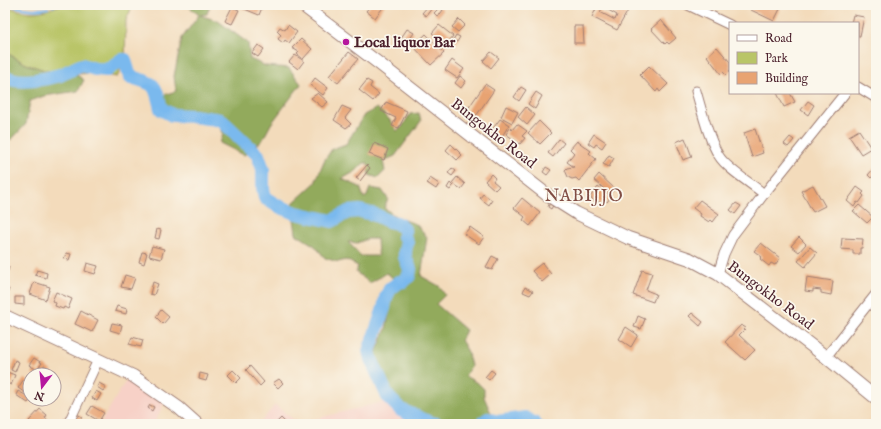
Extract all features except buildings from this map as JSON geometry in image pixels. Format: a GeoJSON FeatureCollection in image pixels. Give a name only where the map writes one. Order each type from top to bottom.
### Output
{"type":"FeatureCollection","features":[{"type":"Feature","properties":{"kind":"street","name":"Bungokho Road"},"geometry":{"type":"LineString","coordinates":[[302,5],[546,194],[576,213],[628,238],[690,259],[718,274],[826,357],[876,398]]}},
{"type":"Feature","properties":{"kind":"street"},"geometry":{"type":"LineString","coordinates":[[688,5],[701,8],[729,24]]}},
{"type":"Feature","properties":{"kind":"street"},"geometry":{"type":"LineString","coordinates":[[859,88],[876,98]]}},
{"type":"Feature","properties":{"kind":"street"},"geometry":{"type":"LineString","coordinates":[[696,91],[706,127],[719,157],[764,194]]}},
{"type":"Feature","properties":{"kind":"street"},"geometry":{"type":"LineString","coordinates":[[718,274],[724,254],[733,235],[844,94]]}},
{"type":"Feature","properties":{"kind":"street"},"geometry":{"type":"LineString","coordinates":[[826,357],[876,294]]}},
{"type":"Feature","properties":{"kind":"street"},"geometry":{"type":"LineString","coordinates":[[5,316],[133,376],[179,408],[197,424]]}},
{"type":"Feature","properties":{"kind":"street"},"geometry":{"type":"LineString","coordinates":[[68,424],[98,360]]}},
{"type":"Feature","properties":{"kind":"shaded area"},"geometry":{"type":"Polygon","coordinates":[[[128,377],[165,401],[154,424],[100,424],[128,377]]]}},
{"type":"Feature","properties":{"kind":"shaded area"},"geometry":{"type":"Polygon","coordinates":[[[387,401],[392,406],[424,424],[259,424],[275,405],[298,423],[387,401]]]}},
{"type":"Feature","properties":{"kind":"green space"},"geometry":{"type":"Polygon","coordinates":[[[60,5],[133,5],[126,20],[125,62],[117,77],[93,73],[60,75],[26,64],[5,52],[6,6],[27,12],[33,12],[60,5]]]}},
{"type":"Feature","properties":{"kind":"green space"},"geometry":{"type":"Polygon","coordinates":[[[187,5],[210,5],[207,14],[200,15],[218,21],[248,43],[250,59],[266,66],[289,68],[301,84],[271,124],[262,141],[244,155],[220,143],[223,134],[220,124],[186,110],[162,115],[154,98],[176,91],[174,76],[182,38],[199,15],[187,5]]]}},
{"type":"Feature","properties":{"kind":"green space"},"geometry":{"type":"Polygon","coordinates":[[[5,52],[26,64],[60,75],[75,74],[84,80],[78,91],[44,96],[30,101],[26,124],[12,139],[5,141],[5,52]]]}},
{"type":"Feature","properties":{"kind":"green space"},"geometry":{"type":"Polygon","coordinates":[[[377,108],[389,119],[397,131],[402,127],[410,114],[419,113],[421,121],[395,156],[383,161],[385,171],[378,178],[369,175],[368,163],[364,163],[356,171],[342,179],[360,187],[364,198],[367,196],[370,188],[382,190],[388,199],[384,208],[398,218],[416,224],[427,237],[421,276],[439,286],[445,295],[436,304],[466,330],[461,340],[467,350],[471,366],[465,376],[479,384],[484,389],[484,397],[491,413],[500,419],[510,416],[526,416],[540,424],[442,424],[436,419],[429,424],[414,424],[387,401],[376,379],[374,357],[386,329],[395,280],[387,273],[370,283],[356,272],[358,266],[346,260],[338,262],[325,258],[315,246],[296,234],[292,204],[315,183],[324,161],[332,149],[346,144],[364,115],[377,108]],[[367,239],[357,243],[348,242],[361,256],[378,256],[377,239],[367,239]]]}},
{"type":"Feature","properties":{"kind":"waterway"},"geometry":{"type":"LineString","coordinates":[[11,5],[30,9],[48,8]]}},
{"type":"Feature","properties":{"kind":"waterway"},"geometry":{"type":"LineString","coordinates":[[5,76],[10,79],[24,81],[40,79],[60,75],[82,65],[95,69],[107,70],[121,60],[125,60],[130,77],[145,81],[153,86],[161,109],[172,115],[194,116],[221,120],[258,155],[263,169],[263,188],[265,198],[278,206],[296,213],[332,221],[348,212],[360,211],[397,223],[404,229],[404,237],[407,242],[405,257],[410,269],[409,276],[404,281],[399,282],[390,289],[386,297],[384,308],[369,351],[371,359],[388,397],[401,410],[428,422],[437,424]]}},
{"type":"Feature","properties":{"kind":"waterway"},"geometry":{"type":"LineString","coordinates":[[481,424],[488,419],[497,422],[525,418],[535,424]]}},
{"type":"Feature","properties":{"kind":"place","name":"Local liquor Bar"},"geometry":{"type":"Point","coordinates":[346,42]}},
{"type":"Feature","properties":{"kind":"district","name":"NABIJJO"},"geometry":{"type":"Point","coordinates":[584,195]}}]}
